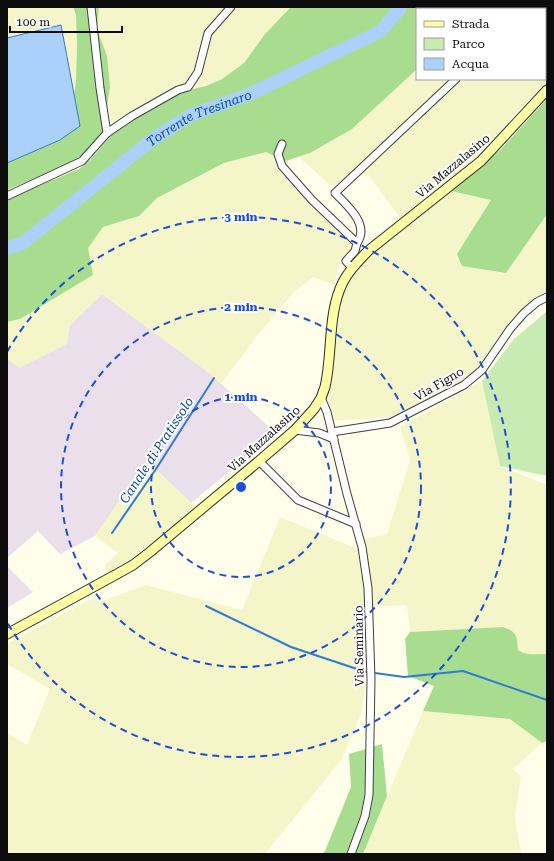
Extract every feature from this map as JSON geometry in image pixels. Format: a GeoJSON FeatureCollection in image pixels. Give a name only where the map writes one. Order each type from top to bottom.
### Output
{"type":"FeatureCollection","features":[{"type":"Feature","properties":{"kind":"main road","name":"Via Mazzalasino"},"geometry":{"type":"LineString","coordinates":[[7,634],[133,565],[193,517],[295,430],[314,409],[321,398],[326,379],[336,302],[343,283],[352,268],[368,251],[482,161],[547,90]]}},
{"type":"Feature","properties":{"kind":"street"},"geometry":{"type":"LineString","coordinates":[[91,7],[100,88],[108,133]]}},
{"type":"Feature","properties":{"kind":"street"},"geometry":{"type":"LineString","coordinates":[[7,196],[82,161],[108,133],[132,116],[178,90],[188,87],[198,72],[208,33],[231,7]]}},
{"type":"Feature","properties":{"kind":"street"},"geometry":{"type":"LineString","coordinates":[[352,268],[346,261],[356,250],[357,243],[362,237],[361,228],[355,215],[336,193],[455,80]]}},
{"type":"Feature","properties":{"kind":"street"},"geometry":{"type":"LineString","coordinates":[[282,144],[278,154],[282,166],[312,200],[357,243]]}},
{"type":"Feature","properties":{"kind":"street","name":"Via Figno"},"geometry":{"type":"LineString","coordinates":[[333,435],[390,423],[464,384],[482,370],[510,329],[524,313],[537,302],[547,297]]}},
{"type":"Feature","properties":{"kind":"street","name":"Via Seminario"},"geometry":{"type":"LineString","coordinates":[[321,398],[327,412],[367,573],[370,694],[369,795],[365,816],[351,854]]}},
{"type":"Feature","properties":{"kind":"street"},"geometry":{"type":"LineString","coordinates":[[295,430],[333,435]]}},
{"type":"Feature","properties":{"kind":"street"},"geometry":{"type":"LineString","coordinates":[[259,461],[298,500],[356,524]]}},
{"type":"Feature","properties":{"kind":"shaded area"},"geometry":{"type":"Polygon","coordinates":[[[102,294],[208,372],[276,433],[191,503],[147,461],[95,536],[60,554],[38,531],[7,558],[7,358],[20,368],[70,325],[102,294]]]}},
{"type":"Feature","properties":{"kind":"shaded area"},"geometry":{"type":"Polygon","coordinates":[[[7,566],[33,592],[7,608],[7,566]]]}},
{"type":"Feature","properties":{"kind":"green space"},"geometry":{"type":"Polygon","coordinates":[[[7,7],[73,7],[76,15],[77,46],[76,80],[73,91],[61,25],[7,38],[7,7]]]}},
{"type":"Feature","properties":{"kind":"green space"},"geometry":{"type":"Polygon","coordinates":[[[73,7],[99,7],[97,29],[107,56],[110,88],[103,131],[85,153],[69,164],[7,190],[7,163],[60,140],[80,126],[74,94],[77,46],[76,15],[73,7]]]}},
{"type":"Feature","properties":{"kind":"green space"},"geometry":{"type":"Polygon","coordinates":[[[99,7],[291,7],[265,34],[244,63],[222,79],[206,86],[184,91],[159,104],[113,133],[108,105],[110,88],[97,28],[99,7]]]}},
{"type":"Feature","properties":{"kind":"green space"},"geometry":{"type":"Polygon","coordinates":[[[291,7],[488,7],[416,8],[416,70],[352,129],[310,153],[286,161],[266,152],[224,163],[157,198],[139,216],[103,227],[88,248],[93,275],[20,319],[7,322],[7,199],[79,169],[90,160],[113,133],[159,104],[184,91],[206,86],[222,79],[244,63],[265,34],[291,7]]]}},
{"type":"Feature","properties":{"kind":"green space"},"geometry":{"type":"Polygon","coordinates":[[[547,32],[547,81],[475,158],[400,218],[367,173],[331,186],[299,157],[310,153],[416,70],[416,80],[546,80],[547,32]]]}},
{"type":"Feature","properties":{"kind":"green space"},"geometry":{"type":"Polygon","coordinates":[[[547,99],[547,214],[506,273],[462,266],[457,254],[491,200],[451,191],[501,149],[547,99]]]}},
{"type":"Feature","properties":{"kind":"green space"},"geometry":{"type":"Polygon","coordinates":[[[266,152],[275,156],[277,169],[354,246],[341,259],[334,285],[313,277],[294,292],[257,336],[221,384],[208,372],[102,294],[70,325],[67,344],[19,368],[7,358],[7,322],[20,319],[93,275],[88,248],[103,227],[139,216],[157,198],[224,163],[266,152]]]}},
{"type":"Feature","properties":{"kind":"green space"},"geometry":{"type":"Polygon","coordinates":[[[451,191],[492,200],[457,254],[506,273],[547,214],[547,293],[524,308],[507,325],[480,367],[471,376],[454,387],[396,416],[332,421],[326,400],[331,379],[339,310],[350,280],[366,259],[451,191]]]}},
{"type":"Feature","properties":{"kind":"green space"},"geometry":{"type":"Polygon","coordinates":[[[547,311],[547,476],[500,466],[482,381],[514,339],[547,311]]]}},
{"type":"Feature","properties":{"kind":"green space"},"geometry":{"type":"Polygon","coordinates":[[[482,381],[500,466],[547,485],[547,654],[522,653],[518,650],[516,635],[512,631],[503,627],[410,632],[407,605],[372,607],[363,539],[387,534],[410,460],[400,427],[482,381]]]}},
{"type":"Feature","properties":{"kind":"green space"},"geometry":{"type":"Polygon","coordinates":[[[147,461],[197,508],[139,553],[109,573],[104,566],[118,553],[95,536],[147,461]]]}},
{"type":"Feature","properties":{"kind":"green space"},"geometry":{"type":"Polygon","coordinates":[[[280,517],[360,550],[366,600],[368,667],[361,714],[342,759],[265,854],[7,854],[7,733],[27,745],[50,689],[7,664],[7,644],[91,599],[102,601],[146,585],[242,610],[280,517]]]}},
{"type":"Feature","properties":{"kind":"green space"},"geometry":{"type":"Polygon","coordinates":[[[503,627],[514,633],[518,650],[521,652],[528,654],[547,654],[547,741],[542,743],[510,719],[423,711],[434,686],[408,676],[405,639],[410,632],[503,627]]]}},
{"type":"Feature","properties":{"kind":"green space"},"geometry":{"type":"Polygon","coordinates":[[[423,711],[510,719],[542,743],[513,769],[521,776],[515,817],[521,854],[363,854],[423,711]]]}},
{"type":"Feature","properties":{"kind":"green space"},"geometry":{"type":"Polygon","coordinates":[[[382,744],[387,796],[363,854],[322,854],[325,851],[351,787],[349,754],[382,744]]]}},
{"type":"Feature","properties":{"kind":"water"},"geometry":{"type":"Polygon","coordinates":[[[61,25],[80,126],[60,140],[7,163],[7,38],[61,25]]]}},
{"type":"Feature","properties":{"kind":"waterway","name":"Torrente Tresinaro"},"geometry":{"type":"LineString","coordinates":[[7,248],[23,243],[153,139],[191,115],[250,94],[381,31],[401,7]]}},
{"type":"Feature","properties":{"kind":"waterway","name":"Canale di Pratissolo"},"geometry":{"type":"LineString","coordinates":[[112,533],[156,469],[214,378]]}},
{"type":"Feature","properties":{"kind":"waterway"},"geometry":{"type":"LineString","coordinates":[[206,606],[291,647],[366,672]]}},
{"type":"Feature","properties":{"kind":"waterway"},"geometry":{"type":"LineString","coordinates":[[375,673],[404,677],[463,671],[547,700]]}}]}
